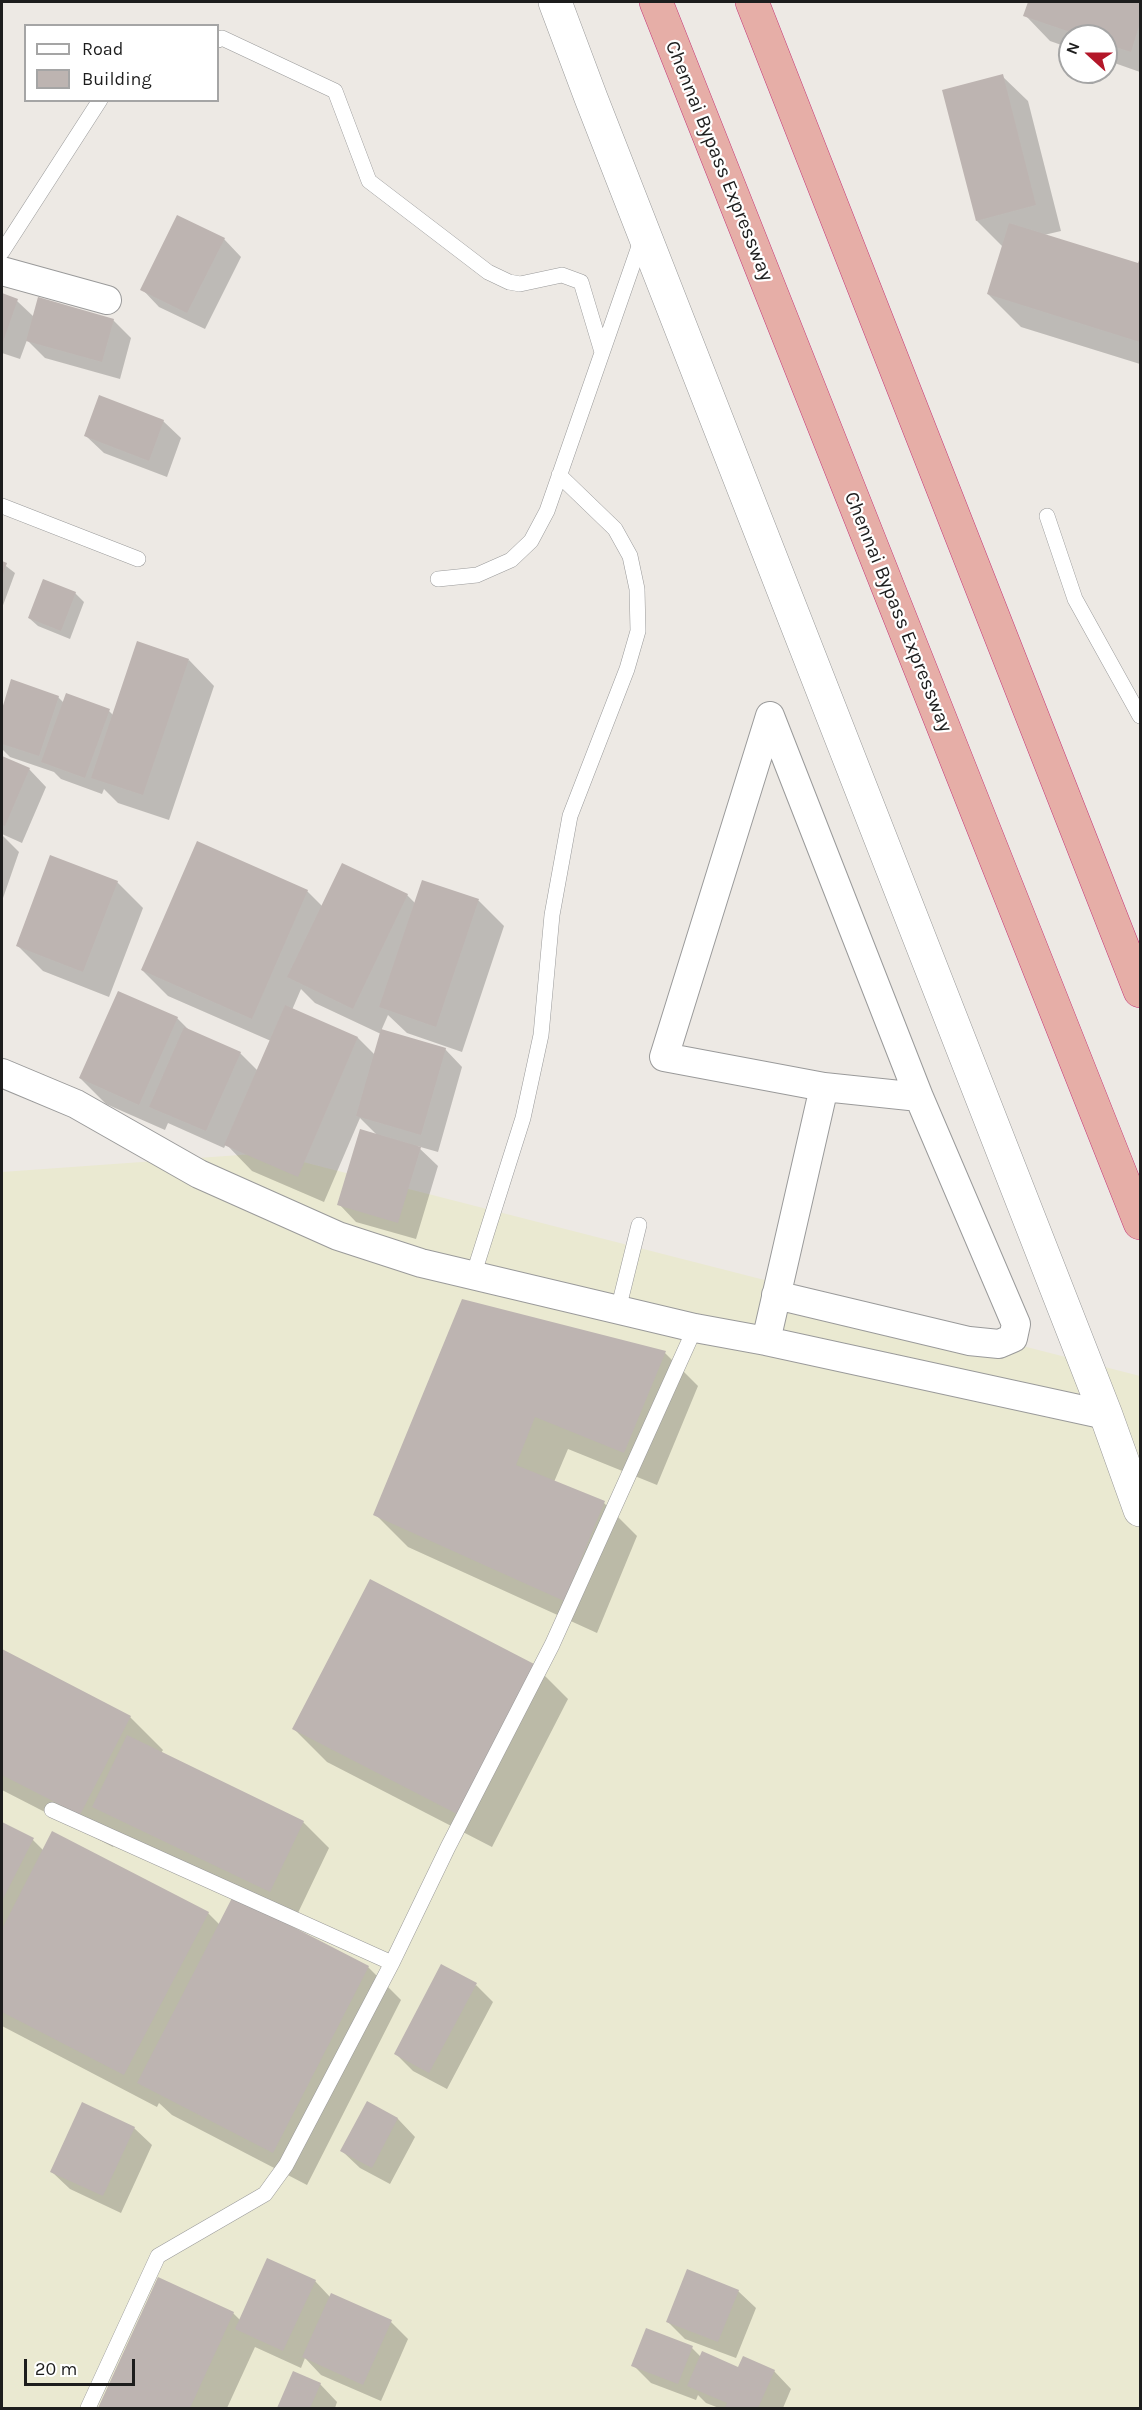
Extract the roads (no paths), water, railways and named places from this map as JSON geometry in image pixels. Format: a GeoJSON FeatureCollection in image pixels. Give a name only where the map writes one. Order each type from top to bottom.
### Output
{"type":"FeatureCollection","features":[{"type":"Feature","properties":{"kind":"highway","name":"Chennai Bypass Expressway"},"geometry":{"type":"LineString","coordinates":[[656,2],[1140,1223]]}},
{"type":"Feature","properties":{"kind":"highway"},"geometry":{"type":"LineString","coordinates":[[752,2],[1140,991]]}},
{"type":"Feature","properties":{"kind":"street"},"geometry":{"type":"LineString","coordinates":[[555,2],[1106,1416],[1140,1510]]}},
{"type":"Feature","properties":{"kind":"street"},"geometry":{"type":"LineString","coordinates":[[2,271],[107,300]]}},
{"type":"Feature","properties":{"kind":"street"},"geometry":{"type":"LineString","coordinates":[[776,1295],[969,1341],[999,1344],[1013,1338],[1016,1324],[919,1097],[770,716],[664,1057],[824,1087],[919,1097]]}},
{"type":"Feature","properties":{"kind":"street"},"geometry":{"type":"LineString","coordinates":[[2,1073],[76,1104],[199,1174],[338,1236],[421,1263],[695,1328],[766,1341],[1106,1416]]}},
{"type":"Feature","properties":{"kind":"street"},"geometry":{"type":"LineString","coordinates":[[766,1341],[824,1087]]}},
{"type":"Feature","properties":{"kind":"lane"},"geometry":{"type":"LineString","coordinates":[[219,40],[222,38],[335,91],[369,181],[488,272],[499,279],[520,284],[562,274],[581,282],[602,352]]}},
{"type":"Feature","properties":{"kind":"lane"},"geometry":{"type":"LineString","coordinates":[[2,252],[99,102]]}},
{"type":"Feature","properties":{"kind":"lane"},"geometry":{"type":"LineString","coordinates":[[438,579],[477,575],[510,560],[531,541],[547,511],[644,233]]}},
{"type":"Feature","properties":{"kind":"lane"},"geometry":{"type":"LineString","coordinates":[[473,1276],[523,1118],[541,1035],[552,915],[570,816],[627,669],[638,631],[637,589],[630,556],[615,529],[560,475]]}},
{"type":"Feature","properties":{"kind":"lane"},"geometry":{"type":"LineString","coordinates":[[2,506],[138,559]]}},
{"type":"Feature","properties":{"kind":"lane"},"geometry":{"type":"LineString","coordinates":[[1047,516],[1075,599],[1140,716]]}},
{"type":"Feature","properties":{"kind":"lane"},"geometry":{"type":"LineString","coordinates":[[618,1310],[639,1225]]}},
{"type":"Feature","properties":{"kind":"lane"},"geometry":{"type":"LineString","coordinates":[[88,2409],[158,2256],[266,2194],[286,2165],[392,1963],[448,1847],[552,1645],[695,1328]]}},
{"type":"Feature","properties":{"kind":"lane"},"geometry":{"type":"LineString","coordinates":[[52,1810],[392,1963]]}}]}
